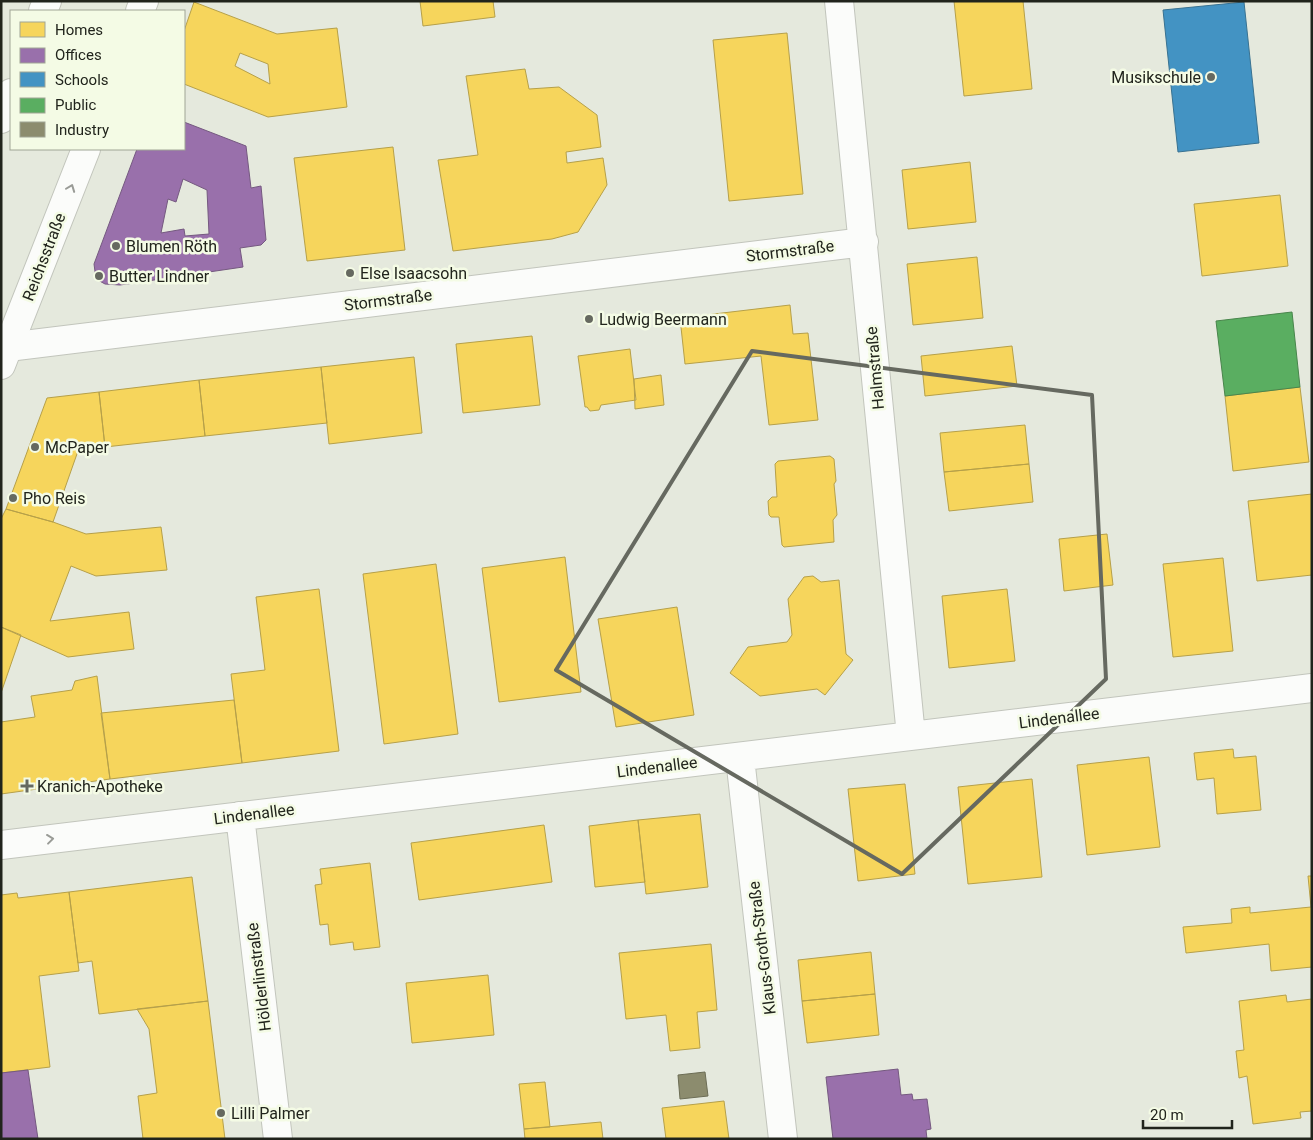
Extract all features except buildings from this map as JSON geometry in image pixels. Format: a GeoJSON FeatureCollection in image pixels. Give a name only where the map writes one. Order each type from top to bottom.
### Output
{"type":"FeatureCollection","features":[{"type":"Feature","properties":{"kind":"street","name":"Halmstraße"},"geometry":{"type":"LineString","coordinates":[[839,1],[911,736]]}},
{"type":"Feature","properties":{"kind":"street"},"geometry":{"type":"LineString","coordinates":[[1,119],[10,96]]}},
{"type":"Feature","properties":{"kind":"street","name":"Reichsstraße"},"geometry":{"type":"LineString","coordinates":[[4,352],[86,150]]}},
{"type":"Feature","properties":{"kind":"street","name":"Stormstraße"},"geometry":{"type":"LineString","coordinates":[[4,352],[864,242]]}},
{"type":"Feature","properties":{"kind":"street","name":"Lindenallee"},"geometry":{"type":"LineString","coordinates":[[1,845],[1312,688]]}},
{"type":"Feature","properties":{"kind":"street","name":"Klaus-Groth-Straße"},"geometry":{"type":"LineString","coordinates":[[740,758],[783,1139]]}},
{"type":"Feature","properties":{"kind":"street","name":"Hölderlinstraße"},"geometry":{"type":"LineString","coordinates":[[240,816],[278,1139]]}},
{"type":"Feature","properties":{"kind":"highlighted area"},"geometry":{"type":"Polygon","coordinates":[[[752,351],[1092,395],[1106,679],[902,874],[556,670],[752,351]]]}},
{"type":"Feature","properties":{"kind":"place","name":"Musikschule"},"geometry":{"type":"Point","coordinates":[1211,77]}},
{"type":"Feature","properties":{"kind":"place","name":"Blumen Röth"},"geometry":{"type":"Point","coordinates":[116,246]}},
{"type":"Feature","properties":{"kind":"place","name":"Else Isaacsohn"},"geometry":{"type":"Point","coordinates":[350,273]}},
{"type":"Feature","properties":{"kind":"place","name":"Butter Lindner"},"geometry":{"type":"Point","coordinates":[99,276]}},
{"type":"Feature","properties":{"kind":"place","name":"Ludwig Beermann"},"geometry":{"type":"Point","coordinates":[589,319]}},
{"type":"Feature","properties":{"kind":"place","name":"McPaper"},"geometry":{"type":"Point","coordinates":[35,447]}},
{"type":"Feature","properties":{"kind":"place","name":"Pho Reis"},"geometry":{"type":"Point","coordinates":[13,498]}},
{"type":"Feature","properties":{"kind":"place","name":"Kranich-Apotheke"},"geometry":{"type":"Point","coordinates":[27,786]}},
{"type":"Feature","properties":{"kind":"place","name":"Lilli Palmer"},"geometry":{"type":"Point","coordinates":[221,1113]}}]}
